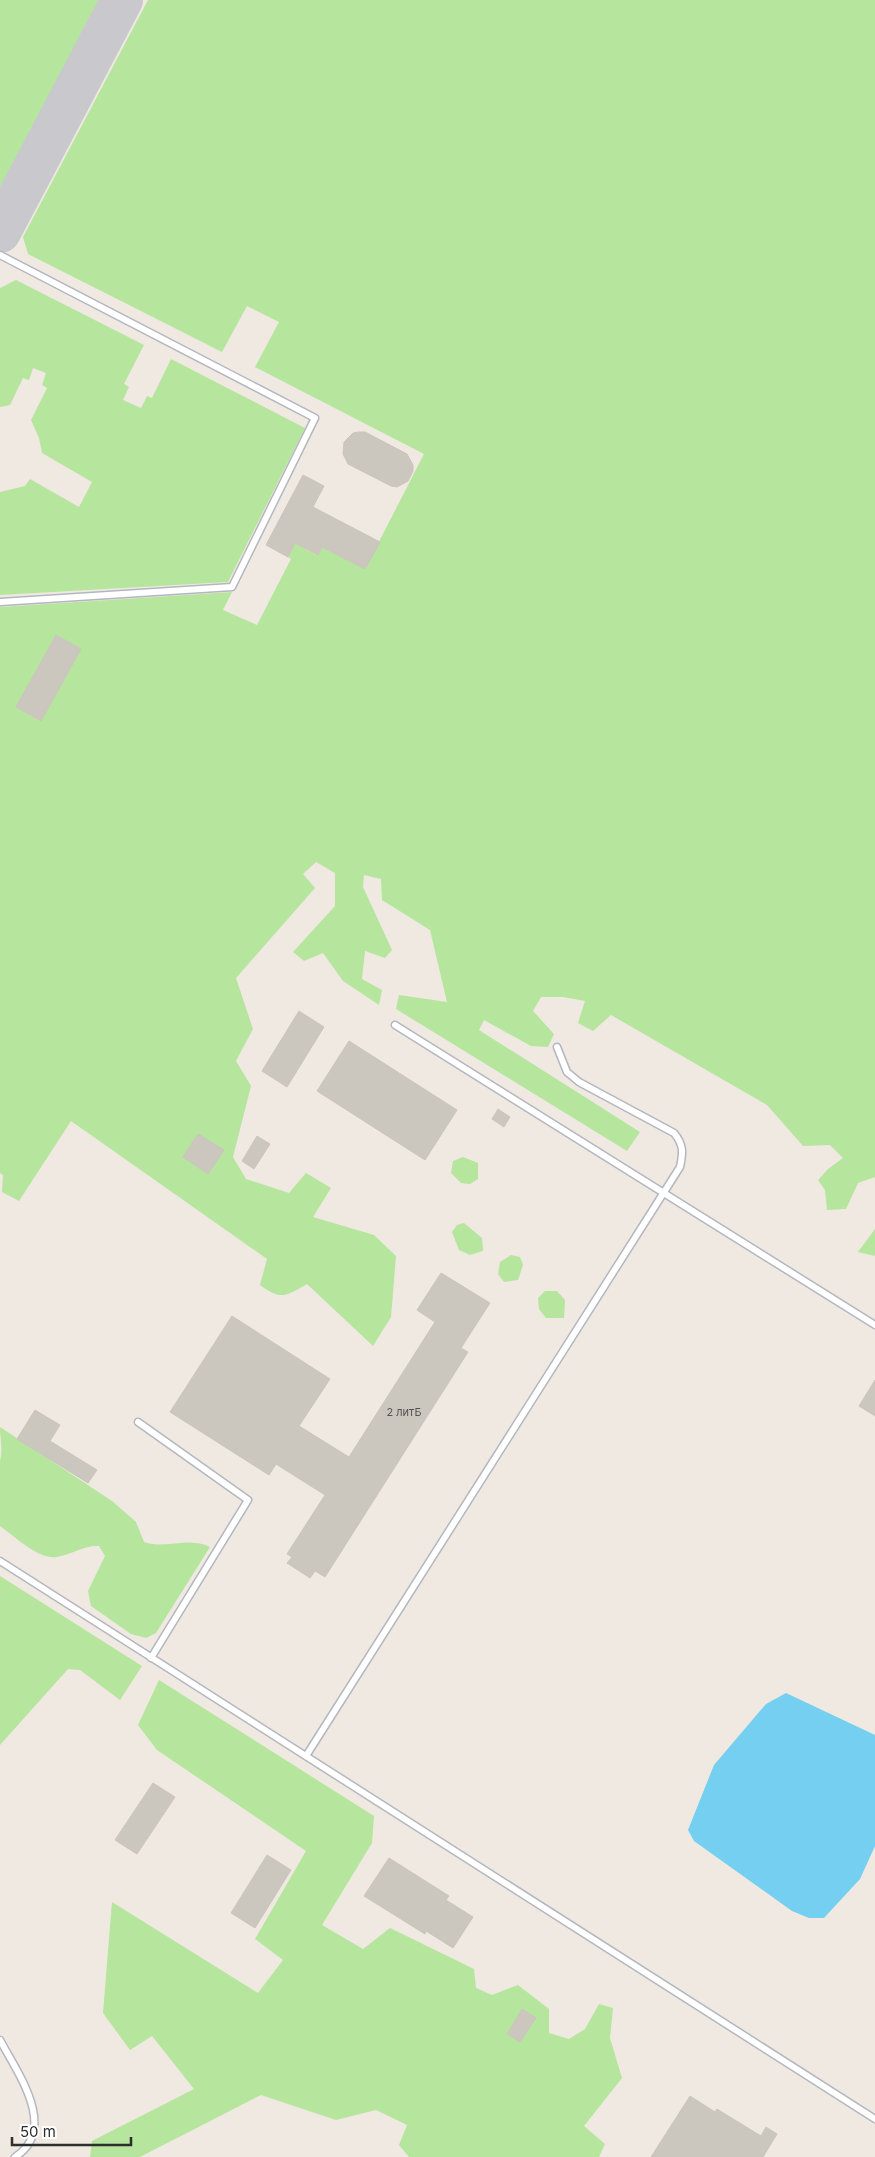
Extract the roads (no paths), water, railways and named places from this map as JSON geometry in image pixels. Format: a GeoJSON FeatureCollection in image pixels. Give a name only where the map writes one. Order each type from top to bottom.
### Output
{"type":"FeatureCollection","features":[{"type":"Feature","properties":{"kind":"lane"},"geometry":{"type":"LineString","coordinates":[[0,255],[315,418],[232,587],[0,602]]}},
{"type":"Feature","properties":{"kind":"lane"},"geometry":{"type":"LineString","coordinates":[[395,1025],[875,1325]]}},
{"type":"Feature","properties":{"kind":"lane"},"geometry":{"type":"LineString","coordinates":[[306,1756],[680,1167],[683,1153],[681,1142],[674,1133],[579,1082],[567,1072],[557,1047]]}},
{"type":"Feature","properties":{"kind":"lane"},"geometry":{"type":"LineString","coordinates":[[138,1422],[248,1500],[151,1658]]}},
{"type":"Feature","properties":{"kind":"lane"},"geometry":{"type":"LineString","coordinates":[[0,1561],[875,2119]]}},
{"type":"Feature","properties":{"kind":"lane"},"geometry":{"type":"LineString","coordinates":[[0,2040],[27,2090],[34,2108],[34,2132],[23,2152],[15,2157]]}},
{"type":"Feature","properties":{"kind":"water"},"geometry":{"type":"Polygon","coordinates":[[[786,1693],[875,1735],[875,1846],[860,1879],[824,1918],[809,1918],[792,1911],[694,1841],[688,1830],[714,1765],[766,1704],[786,1693]]]}}]}
